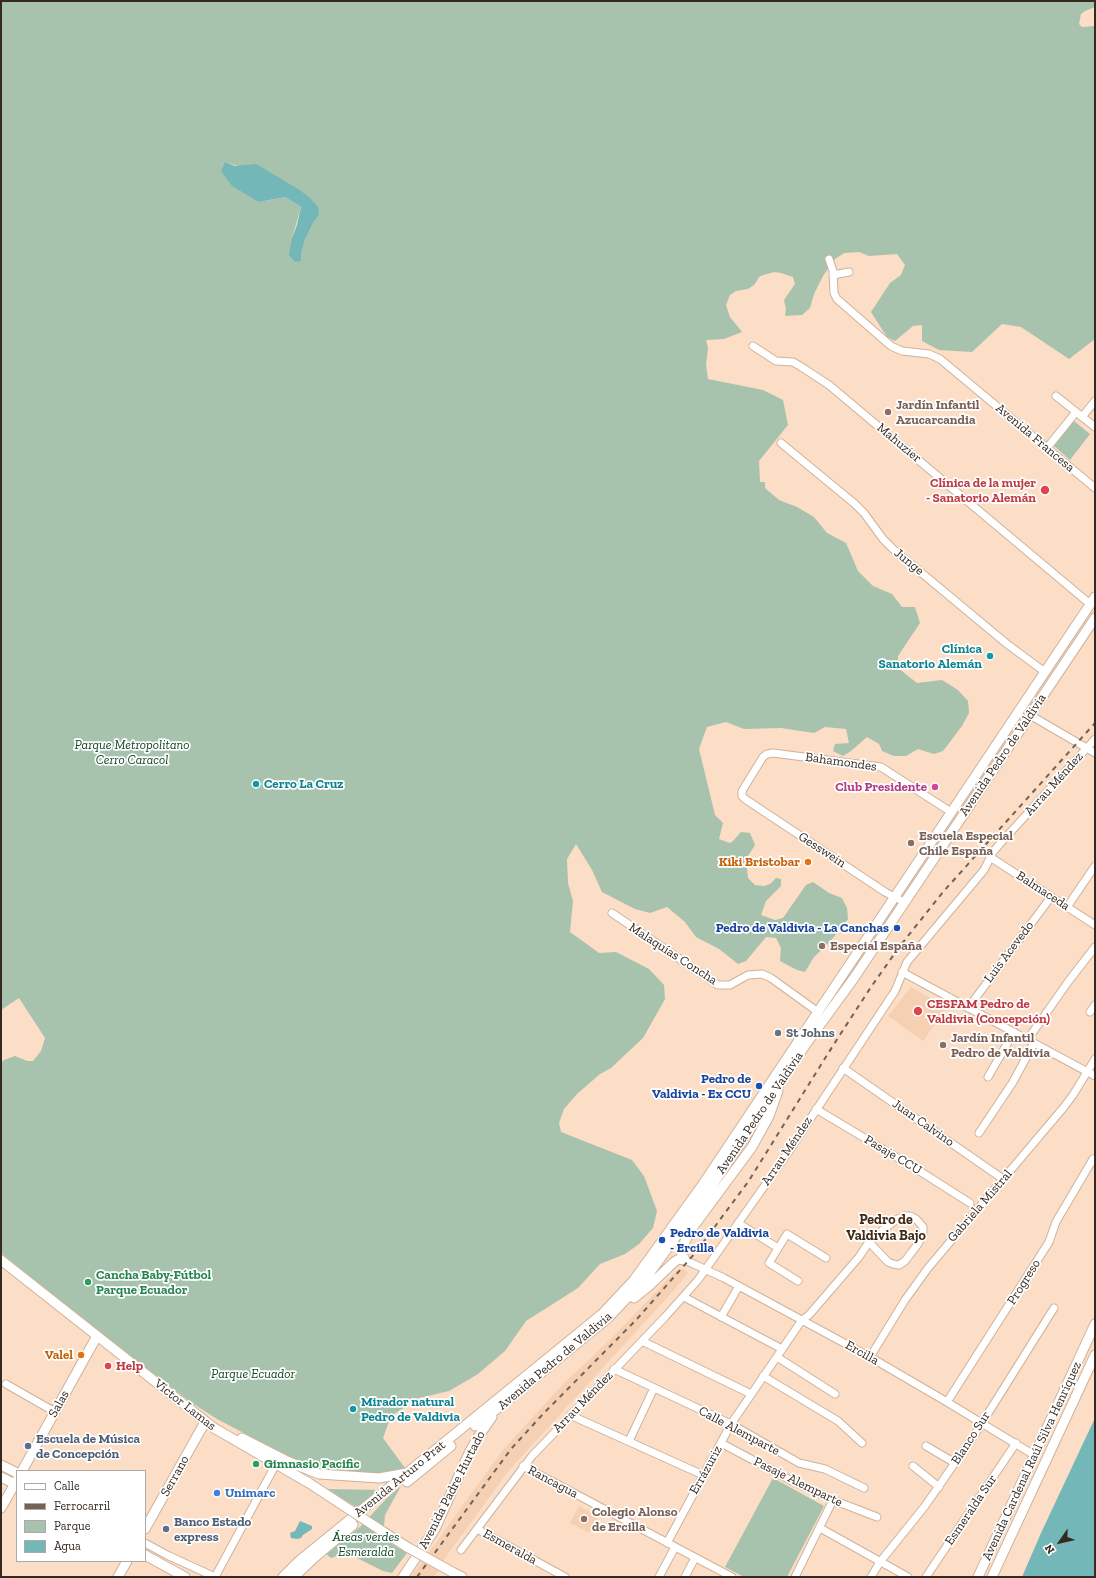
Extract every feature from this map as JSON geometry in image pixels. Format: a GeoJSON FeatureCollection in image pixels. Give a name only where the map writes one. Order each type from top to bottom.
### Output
{"type":"FeatureCollection","features":[{"type":"Feature","properties":{"kind":"main road"},"geometry":{"type":"LineString","coordinates":[[1093,601],[1095,613]]}},
{"type":"Feature","properties":{"kind":"main road","name":"Avenida Pedro de Valdivia"},"geometry":{"type":"LineString","coordinates":[[414,1472],[502,1405],[596,1328],[622,1305],[646,1278],[708,1192],[752,1117],[818,1012],[1093,601]]}},
{"type":"Feature","properties":{"kind":"main road","name":"Avenida Pedro de Valdivia"},"geometry":{"type":"LineString","coordinates":[[462,1429],[602,1314],[625,1291],[643,1269],[854,978],[1095,618]]}},
{"type":"Feature","properties":{"kind":"main road"},"geometry":{"type":"LineString","coordinates":[[1045,672],[1058,674]]}},
{"type":"Feature","properties":{"kind":"main road"},"geometry":{"type":"LineString","coordinates":[[1026,700],[1026,708],[1030,715]]}},
{"type":"Feature","properties":{"kind":"main road"},"geometry":{"type":"LineString","coordinates":[[1016,714],[1030,715]]}},
{"type":"Feature","properties":{"kind":"main road"},"geometry":{"type":"LineString","coordinates":[[622,1305],[649,1286],[674,1262],[685,1260],[682,1254],[682,1248],[694,1225],[744,1159],[759,1135],[773,1106],[780,1082]]}},
{"type":"Feature","properties":{"kind":"main road"},"geometry":{"type":"LineString","coordinates":[[752,1117],[759,1135]]}},
{"type":"Feature","properties":{"kind":"main road"},"geometry":{"type":"LineString","coordinates":[[708,1192],[744,1159]]}},
{"type":"Feature","properties":{"kind":"main road","name":"Víctor Lamas"},"geometry":{"type":"LineString","coordinates":[[1,1260],[205,1422],[221,1433],[309,1483],[407,1547],[458,1575]]}},
{"type":"Feature","properties":{"kind":"main road","name":"Avenida Cardenal Raúl Silva Henríquez"},"geometry":{"type":"LineString","coordinates":[[978,1577],[1095,1324]]}},
{"type":"Feature","properties":{"kind":"main road","name":"Salas"},"geometry":{"type":"LineString","coordinates":[[23,1470],[97,1336]]}},
{"type":"Feature","properties":{"kind":"main road","name":"Avenida Cardenal Raúl Silva Henríquez"},"geometry":{"type":"LineString","coordinates":[[992,1577],[1095,1355]]}},
{"type":"Feature","properties":{"kind":"main road","name":"Avenida Padre Hurtado"},"geometry":{"type":"LineString","coordinates":[[403,1577],[435,1530],[465,1460],[478,1437],[502,1405]]}},
{"type":"Feature","properties":{"kind":"main road"},"geometry":{"type":"LineString","coordinates":[[205,1422],[228,1430],[300,1468],[319,1474],[379,1478],[414,1472]]}},
{"type":"Feature","properties":{"kind":"main road","name":"Serrano"},"geometry":{"type":"LineString","coordinates":[[146,1527],[205,1422]]}},
{"type":"Feature","properties":{"kind":"main road","name":"Avenida Arturo Prat"},"geometry":{"type":"LineString","coordinates":[[294,1577],[462,1429]]}},
{"type":"Feature","properties":{"kind":"main road"},"geometry":{"type":"LineString","coordinates":[[1,1465],[16,1473]]}},
{"type":"Feature","properties":{"kind":"main road","name":"Avenida Arturo Prat"},"geometry":{"type":"LineString","coordinates":[[283,1577],[298,1561],[414,1472]]}},
{"type":"Feature","properties":{"kind":"main road"},"geometry":{"type":"LineString","coordinates":[[1,1477],[16,1483],[1,1508]]}},
{"type":"Feature","properties":{"kind":"main road"},"geometry":{"type":"LineString","coordinates":[[146,1556],[186,1577]]}},
{"type":"Feature","properties":{"kind":"main road"},"geometry":{"type":"LineString","coordinates":[[118,1577],[126,1562]]}},
{"type":"Feature","properties":{"kind":"street","name":"Avenida Francesa"},"geometry":{"type":"LineString","coordinates":[[829,259],[833,275],[834,293],[837,299],[891,346],[902,351],[929,354],[937,357],[1095,488]]}},
{"type":"Feature","properties":{"kind":"street"},"geometry":{"type":"LineString","coordinates":[[833,275],[849,272]]}},
{"type":"Feature","properties":{"kind":"street","name":"Mahuzier"},"geometry":{"type":"LineString","coordinates":[[753,346],[776,361],[793,362],[829,385],[1093,601]]}},
{"type":"Feature","properties":{"kind":"street"},"geometry":{"type":"LineString","coordinates":[[1056,396],[1095,427]]}},
{"type":"Feature","properties":{"kind":"street"},"geometry":{"type":"LineString","coordinates":[[1082,417],[1095,401]]}},
{"type":"Feature","properties":{"kind":"street"},"geometry":{"type":"LineString","coordinates":[[1047,448],[1076,412]]}},
{"type":"Feature","properties":{"kind":"street","name":"Junge"},"geometry":{"type":"LineString","coordinates":[[781,443],[856,504],[882,539],[894,550],[1001,639],[1045,672]]}},
{"type":"Feature","properties":{"kind":"street"},"geometry":{"type":"LineString","coordinates":[[1030,715],[1095,753]]}},
{"type":"Feature","properties":{"kind":"street","name":"Arrau Méndez"},"geometry":{"type":"LineString","coordinates":[[461,1550],[523,1466],[684,1297],[698,1280],[738,1224],[897,988],[905,965],[911,956],[984,870],[990,857],[998,846],[1095,739]]}},
{"type":"Feature","properties":{"kind":"street","name":"Bahamondes"},"geometry":{"type":"LineString","coordinates":[[742,794],[743,789],[763,757],[767,754],[773,753],[881,767],[951,812]]}},
{"type":"Feature","properties":{"kind":"street","name":"Gesswein"},"geometry":{"type":"LineString","coordinates":[[742,794],[745,799],[894,897],[904,902]]}},
{"type":"Feature","properties":{"kind":"street","name":"Balmaceda"},"geometry":{"type":"LineString","coordinates":[[990,857],[1095,925]]}},
{"type":"Feature","properties":{"kind":"street"},"geometry":{"type":"LineString","coordinates":[[1067,907],[1095,866]]}},
{"type":"Feature","properties":{"kind":"street","name":"Luis Acevedo"},"geometry":{"type":"LineString","coordinates":[[968,1008],[1051,896]]}},
{"type":"Feature","properties":{"kind":"street","name":"Malaquías Concha"},"geometry":{"type":"LineString","coordinates":[[612,913],[718,985],[730,985],[748,975],[762,974],[771,978],[818,1012]]}},
{"type":"Feature","properties":{"kind":"street"},"geometry":{"type":"LineString","coordinates":[[979,1133],[1013,1082],[1031,1041],[1068,982],[1095,947]]}},
{"type":"Feature","properties":{"kind":"street"},"geometry":{"type":"LineString","coordinates":[[902,972],[1095,1076]]}},
{"type":"Feature","properties":{"kind":"street"},"geometry":{"type":"LineString","coordinates":[[1090,1012],[1095,1004]]}},
{"type":"Feature","properties":{"kind":"street"},"geometry":{"type":"LineString","coordinates":[[988,1077],[1014,1032]]}},
{"type":"Feature","properties":{"kind":"street","name":"Gabriela Mistral"},"geometry":{"type":"LineString","coordinates":[[870,1357],[901,1306],[928,1268],[1064,1107],[1095,1059]]}},
{"type":"Feature","properties":{"kind":"street","name":"Juan Calvino"},"geometry":{"type":"LineString","coordinates":[[843,1068],[1003,1179]]}},
{"type":"Feature","properties":{"kind":"street","name":"Pasaje CCU"},"geometry":{"type":"LineString","coordinates":[[816,1109],[918,1170],[970,1204]]}},
{"type":"Feature","properties":{"kind":"street","name":"Progreso"},"geometry":{"type":"LineString","coordinates":[[947,1402],[1049,1242],[1056,1222],[1093,1159]]}},
{"type":"Feature","properties":{"kind":"street","name":"Errázuriz"},"geometry":{"type":"LineString","coordinates":[[667,1543],[731,1424],[802,1320],[809,1315],[859,1257],[869,1242],[896,1220],[904,1216],[910,1216],[916,1218],[923,1227],[923,1233],[918,1244],[905,1261],[899,1265],[888,1262],[869,1242]]}},
{"type":"Feature","properties":{"kind":"street"},"geometry":{"type":"LineString","coordinates":[[738,1224],[778,1248]]}},
{"type":"Feature","properties":{"kind":"street"},"geometry":{"type":"LineString","coordinates":[[798,1281],[769,1264],[787,1234],[826,1258]]}},
{"type":"Feature","properties":{"kind":"street","name":"Ercilla"},"geometry":{"type":"LineString","coordinates":[[685,1260],[739,1286],[870,1357],[1034,1455]]}},
{"type":"Feature","properties":{"kind":"street"},"geometry":{"type":"LineString","coordinates":[[721,1317],[739,1286]]}},
{"type":"Feature","properties":{"kind":"street"},"geometry":{"type":"LineString","coordinates":[[684,1297],[782,1349]]}},
{"type":"Feature","properties":{"kind":"street","name":"Blanco Sur"},"geometry":{"type":"LineString","coordinates":[[871,1577],[880,1562],[918,1515],[955,1464],[1054,1308]]}},
{"type":"Feature","properties":{"kind":"street"},"geometry":{"type":"LineString","coordinates":[[642,1341],[751,1394]]}},
{"type":"Feature","properties":{"kind":"street"},"geometry":{"type":"LineString","coordinates":[[777,1357],[835,1394]]}},
{"type":"Feature","properties":{"kind":"street","name":"Calle Alemparte"},"geometry":{"type":"LineString","coordinates":[[614,1369],[731,1424],[799,1463],[825,1469],[864,1488]]}},
{"type":"Feature","properties":{"kind":"street"},"geometry":{"type":"LineString","coordinates":[[763,1376],[838,1421],[862,1443]]}},
{"type":"Feature","properties":{"kind":"street"},"geometry":{"type":"LineString","coordinates":[[6,1384],[55,1412]]}},
{"type":"Feature","properties":{"kind":"street"},"geometry":{"type":"LineString","coordinates":[[629,1441],[654,1388]]}},
{"type":"Feature","properties":{"kind":"street"},"geometry":{"type":"LineString","coordinates":[[570,1415],[703,1475]]}},
{"type":"Feature","properties":{"kind":"street","name":"Pasaje Alemparte"},"geometry":{"type":"LineString","coordinates":[[721,1443],[792,1481],[833,1500],[877,1517]]}},
{"type":"Feature","properties":{"kind":"street","name":"Esmeralda Sur"},"geometry":{"type":"LineString","coordinates":[[926,1577],[1016,1443]]}},
{"type":"Feature","properties":{"kind":"street"},"geometry":{"type":"LineString","coordinates":[[926,1446],[955,1464]]}},
{"type":"Feature","properties":{"kind":"street"},"geometry":{"type":"LineString","coordinates":[[146,1544],[215,1577],[276,1464]]}},
{"type":"Feature","properties":{"kind":"street","name":"Rancagua"},"geometry":{"type":"LineString","coordinates":[[523,1466],[732,1577]]}},
{"type":"Feature","properties":{"kind":"street"},"geometry":{"type":"LineString","coordinates":[[913,1466],[939,1487]]}},
{"type":"Feature","properties":{"kind":"street"},"geometry":{"type":"LineString","coordinates":[[795,1577],[833,1500]]}},
{"type":"Feature","properties":{"kind":"street"},"geometry":{"type":"LineString","coordinates":[[820,1528],[908,1577]]}},
{"type":"Feature","properties":{"kind":"street","name":"Esmeralda"},"geometry":{"type":"LineString","coordinates":[[477,1529],[565,1577]]}},
{"type":"Feature","properties":{"kind":"street"},"geometry":{"type":"LineString","coordinates":[[659,1577],[675,1547]]}},
{"type":"Feature","properties":{"kind":"street"},"geometry":{"type":"LineString","coordinates":[[685,1577],[695,1558]]}},
{"type":"Feature","properties":{"kind":"shaded area","name":"CESFAM Pedro de Valdivia (Concepción)"},"geometry":{"type":"Polygon","coordinates":[[[911,987],[947,1007],[923,1041],[888,1016],[911,987]]]}},
{"type":"Feature","properties":{"kind":"shaded area"},"geometry":{"type":"Polygon","coordinates":[[[684,1269],[688,1273],[675,1289],[510,1469],[447,1555],[434,1577],[411,1577],[503,1450],[565,1382],[613,1337],[677,1270],[684,1269]]]}},
{"type":"Feature","properties":{"kind":"shaded area","name":"Colegio Alonso de Ercilla"},"geometry":{"type":"Polygon","coordinates":[[[579,1506],[599,1516],[589,1533],[570,1523],[579,1506]]]}},
{"type":"Feature","properties":{"kind":"green space"},"geometry":{"type":"Polygon","coordinates":[[[1,1],[1095,1],[1095,7],[1081,14],[1079,24],[1082,27],[1095,26],[1095,339],[1069,359],[1021,327],[1002,324],[972,352],[939,350],[922,341],[922,325],[913,326],[895,341],[887,337],[871,312],[890,283],[901,275],[905,265],[897,254],[869,256],[859,252],[844,253],[835,259],[823,276],[814,294],[810,308],[802,315],[785,316],[786,309],[784,300],[795,284],[793,277],[774,272],[760,276],[754,285],[748,289],[736,291],[730,295],[726,305],[730,317],[742,332],[724,339],[706,340],[708,348],[706,365],[708,379],[763,390],[783,400],[788,425],[759,461],[760,482],[765,482],[765,488],[779,500],[797,507],[814,517],[827,533],[846,543],[858,571],[873,586],[892,594],[902,607],[915,607],[920,623],[898,656],[898,668],[917,683],[942,680],[958,690],[968,701],[969,713],[962,726],[943,751],[934,754],[918,749],[906,756],[894,756],[882,751],[879,744],[867,737],[843,756],[833,751],[835,744],[849,743],[846,729],[825,727],[814,733],[781,728],[744,729],[726,722],[707,727],[699,749],[715,815],[723,823],[719,839],[730,843],[741,832],[750,833],[755,845],[746,859],[748,878],[755,885],[764,886],[770,884],[776,878],[781,879],[781,886],[766,901],[761,915],[775,920],[783,918],[806,885],[813,882],[829,893],[842,898],[847,908],[848,919],[829,943],[814,957],[805,972],[797,970],[780,961],[781,948],[776,938],[766,937],[746,961],[738,964],[719,949],[696,937],[685,922],[667,907],[650,913],[635,909],[602,892],[592,870],[576,844],[567,859],[568,883],[573,901],[570,932],[599,953],[616,952],[649,969],[664,985],[665,999],[643,1038],[611,1068],[600,1074],[577,1094],[564,1109],[559,1123],[561,1132],[632,1160],[644,1176],[657,1211],[653,1228],[639,1244],[625,1254],[600,1264],[578,1288],[526,1321],[505,1351],[478,1374],[449,1391],[419,1398],[391,1416],[383,1438],[405,1468],[391,1473],[378,1475],[319,1470],[301,1463],[217,1419],[192,1403],[105,1337],[1,1253],[1,1063],[4,1060],[15,1056],[27,1061],[33,1061],[41,1051],[45,1038],[19,998],[1,1010],[1,1]],[[225,162],[259,202],[285,197],[301,207],[292,238],[301,261],[305,240],[313,223],[319,215],[297,188],[283,180],[225,162]]]}},
{"type":"Feature","properties":{"kind":"green space"},"geometry":{"type":"Polygon","coordinates":[[[1074,421],[1090,434],[1070,460],[1054,446],[1074,421]]]}},
{"type":"Feature","properties":{"kind":"green space"},"geometry":{"type":"Polygon","coordinates":[[[773,1478],[824,1506],[787,1577],[744,1577],[725,1567],[773,1478]]]}},
{"type":"Feature","properties":{"kind":"green space","name":"Áreas verdes Esmeralda"},"geometry":{"type":"Polygon","coordinates":[[[401,1486],[385,1515],[384,1526],[378,1536],[407,1553],[392,1573],[383,1571],[345,1553],[331,1558],[326,1554],[360,1527],[387,1498],[401,1486]]]}},
{"type":"Feature","properties":{"kind":"green space"},"geometry":{"type":"Polygon","coordinates":[[[327,1489],[383,1490],[359,1509],[327,1489]]]}},
{"type":"Feature","properties":{"kind":"water"},"geometry":{"type":"Polygon","coordinates":[[[225,162],[235,166],[256,164],[297,188],[310,198],[318,207],[319,215],[313,223],[305,240],[301,261],[295,262],[289,255],[292,238],[301,207],[285,197],[259,202],[232,186],[221,171],[225,162]]]}},
{"type":"Feature","properties":{"kind":"water"},"geometry":{"type":"Polygon","coordinates":[[[1095,1418],[1095,1577],[1022,1577],[1041,1533],[1095,1418]]]}},
{"type":"Feature","properties":{"kind":"water"},"geometry":{"type":"Polygon","coordinates":[[[300,1521],[312,1526],[312,1529],[301,1538],[291,1538],[290,1533],[295,1531],[300,1521]]]}},
{"type":"Feature","properties":{"kind":"railway"},"geometry":{"type":"LineString","coordinates":[[417,1577],[511,1449],[543,1414],[637,1319],[696,1252],[748,1182],[834,1044],[900,946],[943,892],[1095,723]]}},
{"type":"Feature","properties":{"kind":"place","name":"Jardín Infantil Azucarcandia"},"geometry":{"type":"Point","coordinates":[888,412]}},
{"type":"Feature","properties":{"kind":"place","name":"Clínica de la mujer - Sanatorio Alemán"},"geometry":{"type":"Point","coordinates":[1045,490]}},
{"type":"Feature","properties":{"kind":"place","name":"Clínica Sanatorio Alemán"},"geometry":{"type":"Point","coordinates":[990,656]}},
{"type":"Feature","properties":{"kind":"place","name":"Cerro La Cruz"},"geometry":{"type":"Point","coordinates":[256,784]}},
{"type":"Feature","properties":{"kind":"place","name":"Club Presidente"},"geometry":{"type":"Point","coordinates":[935,787]}},
{"type":"Feature","properties":{"kind":"place","name":"Escuela Especial Chile España"},"geometry":{"type":"Point","coordinates":[911,843]}},
{"type":"Feature","properties":{"kind":"place","name":"Kiki Bristobar"},"geometry":{"type":"Point","coordinates":[808,862]}},
{"type":"Feature","properties":{"kind":"place","name":"Pedro de Valdivia - La Canchas"},"geometry":{"type":"Point","coordinates":[897,928]}},
{"type":"Feature","properties":{"kind":"place","name":"Especial España"},"geometry":{"type":"Point","coordinates":[822,946]}},
{"type":"Feature","properties":{"kind":"place","name":"CESFAM Pedro de Valdivia (Concepción)"},"geometry":{"type":"Point","coordinates":[918,1011]}},
{"type":"Feature","properties":{"kind":"place","name":"St Johns"},"geometry":{"type":"Point","coordinates":[778,1033]}},
{"type":"Feature","properties":{"kind":"place","name":"Jardín Infantil Pedro de Valdivia"},"geometry":{"type":"Point","coordinates":[943,1045]}},
{"type":"Feature","properties":{"kind":"place","name":"Pedro de Valdivia - Ex CCU"},"geometry":{"type":"Point","coordinates":[759,1086]}},
{"type":"Feature","properties":{"kind":"place","name":"Pedro de Valdivia - Ercilla"},"geometry":{"type":"Point","coordinates":[662,1240]}},
{"type":"Feature","properties":{"kind":"place","name":"Cancha Baby-Fútbol Parque Ecuador"},"geometry":{"type":"Point","coordinates":[88,1282]}},
{"type":"Feature","properties":{"kind":"place","name":"Valel"},"geometry":{"type":"Point","coordinates":[81,1355]}},
{"type":"Feature","properties":{"kind":"place","name":"Help"},"geometry":{"type":"Point","coordinates":[108,1366]}},
{"type":"Feature","properties":{"kind":"place","name":"Mirador natural Pedro de Valdivia"},"geometry":{"type":"Point","coordinates":[353,1409]}},
{"type":"Feature","properties":{"kind":"place","name":"Escuela de Música de Concepción"},"geometry":{"type":"Point","coordinates":[28,1446]}},
{"type":"Feature","properties":{"kind":"place","name":"Gimnasio Pacific"},"geometry":{"type":"Point","coordinates":[256,1464]}},
{"type":"Feature","properties":{"kind":"place","name":"Unimarc"},"geometry":{"type":"Point","coordinates":[217,1493]}},
{"type":"Feature","properties":{"kind":"place","name":"Colegio Alonso de Ercilla"},"geometry":{"type":"Point","coordinates":[584,1519]}},
{"type":"Feature","properties":{"kind":"place","name":"Banco Estado express"},"geometry":{"type":"Point","coordinates":[166,1529]}},
{"type":"Feature","properties":{"kind":"district","name":"Pedro de Valdivia Bajo"},"geometry":{"type":"Point","coordinates":[886,1228]}},
{"type":"Feature","properties":{"kind":"park label","name":"Parque Metropolitano Cerro Caracol"},"geometry":{"type":"Point","coordinates":[132,752]}},
{"type":"Feature","properties":{"kind":"park label","name":"Parque Ecuador"},"geometry":{"type":"Point","coordinates":[253,1374]}}]}
